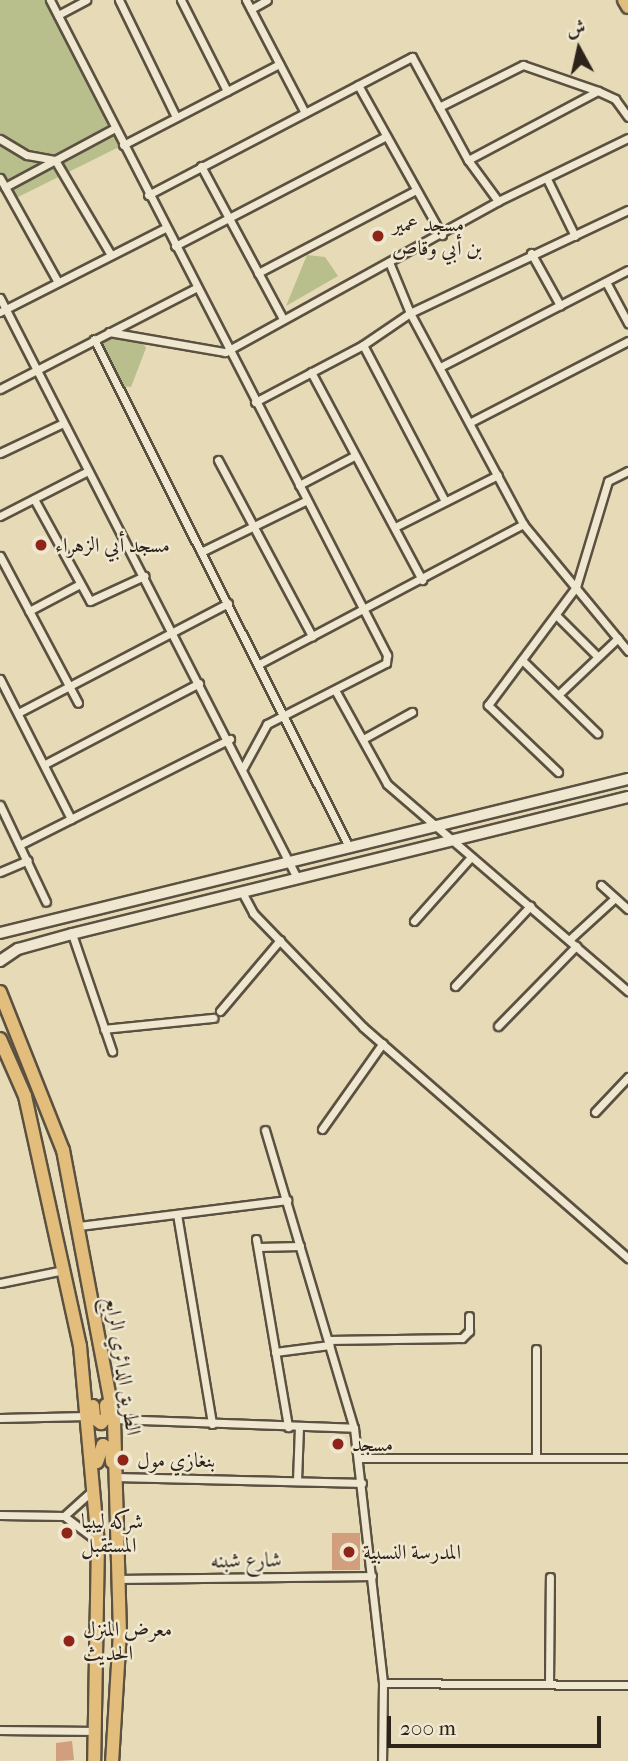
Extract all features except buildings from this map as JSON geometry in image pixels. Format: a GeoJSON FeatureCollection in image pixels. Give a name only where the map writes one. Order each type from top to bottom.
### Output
{"type":"FeatureCollection","features":[{"type":"Feature","properties":{"kind":"main road"},"geometry":{"type":"LineString","coordinates":[[624,0],[628,7]]}},
{"type":"Feature","properties":{"kind":"main road"},"geometry":{"type":"LineString","coordinates":[[0,933],[628,779]]}},
{"type":"Feature","properties":{"kind":"main road"},"geometry":{"type":"LineString","coordinates":[[0,961],[18,949],[72,934],[628,797]]}},
{"type":"Feature","properties":{"kind":"main road","name":"الطريق الدائري الرابع"},"geometry":{"type":"LineString","coordinates":[[0,992],[53,1117],[79,1226],[114,1419],[120,1578],[112,1761]]}},
{"type":"Feature","properties":{"kind":"main road","name":"الطريق الدائري الرابع"},"geometry":{"type":"LineString","coordinates":[[0,1039],[25,1096],[67,1269],[77,1328],[98,1542],[94,1761]]}},
{"type":"Feature","properties":{"kind":"main road"},"geometry":{"type":"LineString","coordinates":[[77,1328],[89,1354],[94,1418],[101,1423],[107,1417],[106,1366]]}},
{"type":"Feature","properties":{"kind":"main road"},"geometry":{"type":"LineString","coordinates":[[96,1522],[102,1510],[97,1452],[106,1446],[120,1531]]}},
{"type":"Feature","properties":{"kind":"street"},"geometry":{"type":"LineString","coordinates":[[50,0],[388,659],[263,727],[243,768]]}},
{"type":"Feature","properties":{"kind":"street"},"geometry":{"type":"LineString","coordinates":[[58,15],[86,0]]}},
{"type":"Feature","properties":{"kind":"street"},"geometry":{"type":"LineString","coordinates":[[119,0],[176,117]]}},
{"type":"Feature","properties":{"kind":"street"},"geometry":{"type":"LineString","coordinates":[[181,0],[227,91]]}},
{"type":"Feature","properties":{"kind":"street"},"geometry":{"type":"LineString","coordinates":[[246,0],[305,113]]}},
{"type":"Feature","properties":{"kind":"street"},"geometry":{"type":"LineString","coordinates":[[251,9],[267,0]]}},
{"type":"Feature","properties":{"kind":"street"},"geometry":{"type":"LineString","coordinates":[[148,195],[412,57],[468,160],[498,201]]}},
{"type":"Feature","properties":{"kind":"street"},"geometry":{"type":"LineString","coordinates":[[123,145],[279,64]]}},
{"type":"Feature","properties":{"kind":"street"},"geometry":{"type":"LineString","coordinates":[[439,107],[523,65],[615,99],[628,117]]}},
{"type":"Feature","properties":{"kind":"street"},"geometry":{"type":"LineString","coordinates":[[358,85],[442,235]]}},
{"type":"Feature","properties":{"kind":"street"},"geometry":{"type":"LineString","coordinates":[[468,160],[598,91]]}},
{"type":"Feature","properties":{"kind":"street"},"geometry":{"type":"LineString","coordinates":[[5,187],[115,128]]}},
{"type":"Feature","properties":{"kind":"street"},"geometry":{"type":"LineString","coordinates":[[174,246],[230,221],[386,136]]}},
{"type":"Feature","properties":{"kind":"street"},"geometry":{"type":"LineString","coordinates":[[109,332],[219,352],[442,235],[498,201],[548,181],[628,138]]}},
{"type":"Feature","properties":{"kind":"street"},"geometry":{"type":"LineString","coordinates":[[0,139],[27,155],[55,160],[111,255]]}},
{"type":"Feature","properties":{"kind":"street"},"geometry":{"type":"LineString","coordinates":[[201,166],[282,317]]}},
{"type":"Feature","properties":{"kind":"street"},"geometry":{"type":"LineString","coordinates":[[0,178],[58,282]]}},
{"type":"Feature","properties":{"kind":"street"},"geometry":{"type":"LineString","coordinates":[[548,181],[575,236]]}},
{"type":"Feature","properties":{"kind":"street"},"geometry":{"type":"LineString","coordinates":[[258,273],[416,190]]}},
{"type":"Feature","properties":{"kind":"street"},"geometry":{"type":"LineString","coordinates":[[255,402],[363,345],[410,313],[531,253],[575,236],[628,210]]}},
{"type":"Feature","properties":{"kind":"street"},"geometry":{"type":"LineString","coordinates":[[3,311],[165,228]]}},
{"type":"Feature","properties":{"kind":"street"},"geometry":{"type":"LineString","coordinates":[[531,253],[560,305]]}},
{"type":"Feature","properties":{"kind":"street"},"geometry":{"type":"LineString","coordinates":[[389,262],[410,313],[442,366],[523,524],[628,651]]}},
{"type":"Feature","properties":{"kind":"street"},"geometry":{"type":"LineString","coordinates":[[442,366],[628,270]]}},
{"type":"Feature","properties":{"kind":"street"},"geometry":{"type":"LineString","coordinates":[[606,282],[628,323]]}},
{"type":"Feature","properties":{"kind":"street"},"geometry":{"type":"LineString","coordinates":[[0,389],[196,288]]}},
{"type":"Feature","properties":{"kind":"street"},"geometry":{"type":"LineString","coordinates":[[0,298],[3,311],[61,424],[230,739],[297,878]]}},
{"type":"Feature","properties":{"kind":"street"},"geometry":{"type":"LineString","coordinates":[[94,339],[201,552],[261,663],[349,847]]}},
{"type":"Feature","properties":{"kind":"street"},"geometry":{"type":"LineString","coordinates":[[471,422],[628,341]]}},
{"type":"Feature","properties":{"kind":"street"},"geometry":{"type":"LineString","coordinates":[[363,345],[445,501]]}},
{"type":"Feature","properties":{"kind":"street"},"geometry":{"type":"LineString","coordinates":[[311,372],[422,580]]}},
{"type":"Feature","properties":{"kind":"street"},"geometry":{"type":"LineString","coordinates":[[0,453],[61,424]]}},
{"type":"Feature","properties":{"kind":"street"},"geometry":{"type":"LineString","coordinates":[[299,485],[354,456]]}},
{"type":"Feature","properties":{"kind":"street"},"geometry":{"type":"LineString","coordinates":[[218,460],[312,636]]}},
{"type":"Feature","properties":{"kind":"street"},"geometry":{"type":"LineString","coordinates":[[0,516],[88,471]]}},
{"type":"Feature","properties":{"kind":"street"},"geometry":{"type":"LineString","coordinates":[[558,772],[488,705],[558,616],[576,587],[608,481],[628,471]]}},
{"type":"Feature","properties":{"kind":"street"},"geometry":{"type":"LineString","coordinates":[[395,527],[498,475]]}},
{"type":"Feature","properties":{"kind":"street"},"geometry":{"type":"LineString","coordinates":[[34,499],[80,584],[94,602],[144,576]]}},
{"type":"Feature","properties":{"kind":"street"},"geometry":{"type":"LineString","coordinates":[[201,552],[307,500]]}},
{"type":"Feature","properties":{"kind":"street"},"geometry":{"type":"LineString","coordinates":[[261,663],[363,608],[422,580],[523,524]]}},
{"type":"Feature","properties":{"kind":"street"},"geometry":{"type":"LineString","coordinates":[[0,556],[78,703]]}},
{"type":"Feature","properties":{"kind":"street"},"geometry":{"type":"LineString","coordinates":[[29,611],[80,584]]}},
{"type":"Feature","properties":{"kind":"street"},"geometry":{"type":"LineString","coordinates":[[18,713],[68,684],[228,603]]}},
{"type":"Feature","properties":{"kind":"street"},"geometry":{"type":"LineString","coordinates":[[558,616],[597,656]]}},
{"type":"Feature","properties":{"kind":"street"},"geometry":{"type":"LineString","coordinates":[[559,694],[618,638]]}},
{"type":"Feature","properties":{"kind":"street"},"geometry":{"type":"LineString","coordinates":[[522,660],[597,733]]}},
{"type":"Feature","properties":{"kind":"street"},"geometry":{"type":"LineString","coordinates":[[0,679],[71,819]]}},
{"type":"Feature","properties":{"kind":"street"},"geometry":{"type":"LineString","coordinates":[[44,764],[199,683]]}},
{"type":"Feature","properties":{"kind":"street"},"geometry":{"type":"LineString","coordinates":[[335,690],[383,778],[433,827],[628,991]]}},
{"type":"Feature","properties":{"kind":"street"},"geometry":{"type":"LineString","coordinates":[[363,739],[412,712]]}},
{"type":"Feature","properties":{"kind":"street"},"geometry":{"type":"LineString","coordinates":[[21,844],[230,739]]}},
{"type":"Feature","properties":{"kind":"street"},"geometry":{"type":"LineString","coordinates":[[0,805],[21,844],[46,902]]}},
{"type":"Feature","properties":{"kind":"street"},"geometry":{"type":"LineString","coordinates":[[414,921],[471,857]]}},
{"type":"Feature","properties":{"kind":"street"},"geometry":{"type":"LineString","coordinates":[[0,872],[28,860]]}},
{"type":"Feature","properties":{"kind":"street"},"geometry":{"type":"LineString","coordinates":[[601,885],[628,909]]}},
{"type":"Feature","properties":{"kind":"street"},"geometry":{"type":"LineString","coordinates":[[242,892],[280,940],[383,1043],[628,1258]]}},
{"type":"Feature","properties":{"kind":"street"},"geometry":{"type":"LineString","coordinates":[[569,940],[615,898]]}},
{"type":"Feature","properties":{"kind":"street"},"geometry":{"type":"LineString","coordinates":[[455,986],[530,906]]}},
{"type":"Feature","properties":{"kind":"street"},"geometry":{"type":"LineString","coordinates":[[72,934],[111,1051]]}},
{"type":"Feature","properties":{"kind":"street"},"geometry":{"type":"LineString","coordinates":[[220,1011],[280,940]]}},
{"type":"Feature","properties":{"kind":"street"},"geometry":{"type":"LineString","coordinates":[[499,1026],[576,946]]}},
{"type":"Feature","properties":{"kind":"street"},"geometry":{"type":"LineString","coordinates":[[104,1029],[213,1018]]}},
{"type":"Feature","properties":{"kind":"street"},"geometry":{"type":"LineString","coordinates":[[321,1129],[383,1043]]}},
{"type":"Feature","properties":{"kind":"street"},"geometry":{"type":"LineString","coordinates":[[596,1112],[628,1077]]}},
{"type":"Feature","properties":{"kind":"street"},"geometry":{"type":"LineString","coordinates":[[265,1130],[354,1428],[383,1683],[382,1761]]}},
{"type":"Feature","properties":{"kind":"street"},"geometry":{"type":"LineString","coordinates":[[79,1226],[287,1200]]}},
{"type":"Feature","properties":{"kind":"street"},"geometry":{"type":"LineString","coordinates":[[177,1214],[212,1424]]}},
{"type":"Feature","properties":{"kind":"street"},"geometry":{"type":"LineString","coordinates":[[288,1427],[257,1243],[300,1246]]}},
{"type":"Feature","properties":{"kind":"street"},"geometry":{"type":"LineString","coordinates":[[0,1283],[67,1269]]}},
{"type":"Feature","properties":{"kind":"street"},"geometry":{"type":"LineString","coordinates":[[275,1352],[329,1342],[462,1338],[469,1332],[469,1316]]}},
{"type":"Feature","properties":{"kind":"street"},"geometry":{"type":"LineString","coordinates":[[536,1349],[536,1457]]}},
{"type":"Feature","properties":{"kind":"street"},"geometry":{"type":"LineString","coordinates":[[0,1418],[87,1416]]}},
{"type":"Feature","properties":{"kind":"street"},"geometry":{"type":"LineString","coordinates":[[114,1419],[354,1428]]}},
{"type":"Feature","properties":{"kind":"street"},"geometry":{"type":"LineString","coordinates":[[297,1481],[299,1427]]}},
{"type":"Feature","properties":{"kind":"street"},"geometry":{"type":"LineString","coordinates":[[359,1458],[628,1458]]}},
{"type":"Feature","properties":{"kind":"street"},"geometry":{"type":"LineString","coordinates":[[118,1477],[362,1483]]}},
{"type":"Feature","properties":{"kind":"street"},"geometry":{"type":"LineString","coordinates":[[64,1516],[94,1487]]}},
{"type":"Feature","properties":{"kind":"street"},"geometry":{"type":"LineString","coordinates":[[0,1516],[64,1516],[98,1542]]}},
{"type":"Feature","properties":{"kind":"street","name":"شارع شبنه"},"geometry":{"type":"LineString","coordinates":[[120,1578],[372,1576]]}},
{"type":"Feature","properties":{"kind":"street"},"geometry":{"type":"LineString","coordinates":[[548,1684],[550,1577]]}},
{"type":"Feature","properties":{"kind":"street"},"geometry":{"type":"LineString","coordinates":[[383,1683],[628,1685]]}},
{"type":"Feature","properties":{"kind":"street"},"geometry":{"type":"LineString","coordinates":[[0,1730],[96,1731]]}},
{"type":"Feature","properties":{"kind":"green space"},"geometry":{"type":"Polygon","coordinates":[[[0,0],[50,0],[123,145],[14,199],[0,174],[0,0]]]}},
{"type":"Feature","properties":{"kind":"green space"},"geometry":{"type":"Polygon","coordinates":[[[307,255],[325,257],[338,276],[286,306],[307,255]]]}},
{"type":"Feature","properties":{"kind":"green space"},"geometry":{"type":"Polygon","coordinates":[[[111,333],[140,339],[146,348],[131,387],[121,386],[99,344],[111,333]]]}},
{"type":"Feature","properties":{"kind":"place","name":"مسجد عمير بن أبي وقاص"},"geometry":{"type":"Point","coordinates":[378,236]}},
{"type":"Feature","properties":{"kind":"place","name":"مسجد أبي الزهراء"},"geometry":{"type":"Point","coordinates":[41,545]}},
{"type":"Feature","properties":{"kind":"place","name":"مسجد"},"geometry":{"type":"Point","coordinates":[338,1444]}},
{"type":"Feature","properties":{"kind":"place","name":"بنغازي مول"},"geometry":{"type":"Point","coordinates":[123,1460]}},
{"type":"Feature","properties":{"kind":"place","name":"شركه ليبيا المستقبل"},"geometry":{"type":"Point","coordinates":[67,1533]}},
{"type":"Feature","properties":{"kind":"place","name":"المدرسة النسبية"},"geometry":{"type":"Point","coordinates":[349,1552]}},
{"type":"Feature","properties":{"kind":"place","name":"معرض المنزل الحديث"},"geometry":{"type":"Point","coordinates":[69,1641]}}]}
